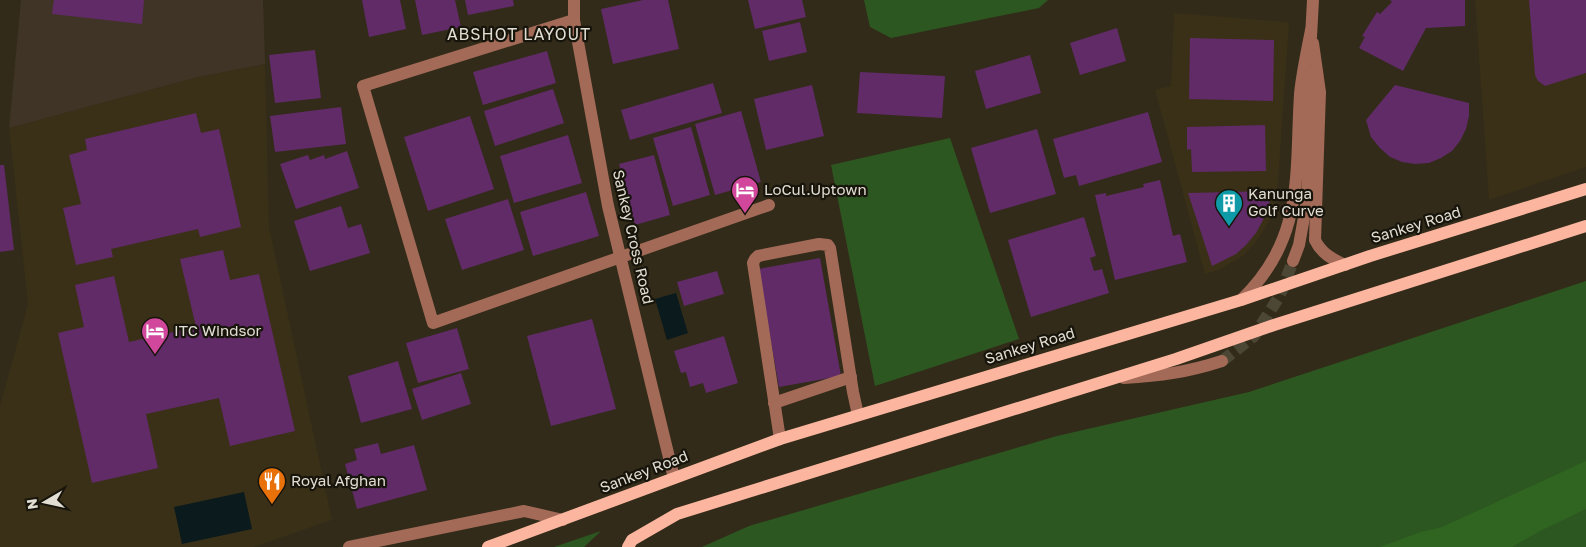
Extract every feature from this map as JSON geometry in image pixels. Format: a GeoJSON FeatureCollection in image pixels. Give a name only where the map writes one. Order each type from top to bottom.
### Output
{"type":"FeatureCollection","features":[{"type":"Feature","properties":{"kind":"main road","name":"Sankey Road"},"geometry":{"type":"LineString","coordinates":[[488,547],[780,439],[1241,300],[1345,265],[1586,190]]}},
{"type":"Feature","properties":{"kind":"main road"},"geometry":{"type":"LineString","coordinates":[[628,547],[632,540],[677,514],[1115,378],[1274,325],[1586,226]]}},
{"type":"Feature","properties":{"kind":"street","name":"Sankey Cross Road"},"geometry":{"type":"LineString","coordinates":[[574,0],[574,20],[608,206],[674,478]]}},
{"type":"Feature","properties":{"kind":"street"},"geometry":{"type":"LineString","coordinates":[[1293,261],[1299,245],[1307,201],[1313,0]]}},
{"type":"Feature","properties":{"kind":"street"},"geometry":{"type":"LineString","coordinates":[[574,20],[363,86],[433,323],[769,205]]}},
{"type":"Feature","properties":{"kind":"street"},"geometry":{"type":"LineString","coordinates":[[1311,30],[1320,92],[1315,240],[1318,247],[1324,253],[1345,265]]}},
{"type":"Feature","properties":{"kind":"street"},"geometry":{"type":"LineString","coordinates":[[1241,300],[1254,288],[1276,254],[1286,234],[1292,213],[1296,190],[1300,92],[1311,30]]}},
{"type":"Feature","properties":{"kind":"street"},"geometry":{"type":"LineString","coordinates":[[780,439],[753,263],[758,256],[820,244],[828,245],[830,248],[850,377],[858,415]]}},
{"type":"Feature","properties":{"kind":"street"},"geometry":{"type":"LineString","coordinates":[[1115,378],[1160,376],[1194,370],[1222,361]]}},
{"type":"Feature","properties":{"kind":"street"},"geometry":{"type":"LineString","coordinates":[[774,404],[850,377]]}},
{"type":"Feature","properties":{"kind":"street"},"geometry":{"type":"LineString","coordinates":[[349,547],[524,511],[563,520]]}},
{"type":"Feature","properties":{"kind":"shaded area"},"geometry":{"type":"Polygon","coordinates":[[[21,0],[263,0],[265,64],[198,77],[9,128],[21,0]]]}},
{"type":"Feature","properties":{"kind":"shaded area"},"geometry":{"type":"Polygon","coordinates":[[[1475,0],[1586,0],[1586,167],[1489,200],[1475,0]]]}},
{"type":"Feature","properties":{"kind":"shaded area"},"geometry":{"type":"Polygon","coordinates":[[[1174,13],[1289,22],[1278,182],[1272,215],[1264,230],[1244,255],[1219,270],[1205,274],[1155,90],[1171,86],[1174,13]]]}},
{"type":"Feature","properties":{"kind":"shaded area","name":"ITC Windsor"},"geometry":{"type":"Polygon","coordinates":[[[265,64],[269,227],[332,520],[253,547],[0,547],[0,406],[28,304],[9,128],[198,77],[265,64]]]}},
{"type":"Feature","properties":{"kind":"shaded area"},"geometry":{"type":"Polygon","coordinates":[[[676,293],[688,333],[667,340],[655,299],[676,293]]]}},
{"type":"Feature","properties":{"kind":"shaded area"},"geometry":{"type":"Polygon","coordinates":[[[244,492],[252,529],[182,544],[174,507],[244,492]]]}},
{"type":"Feature","properties":{"kind":"green space"},"geometry":{"type":"Polygon","coordinates":[[[864,0],[1048,0],[1039,8],[891,38],[870,27],[864,0]]]}},
{"type":"Feature","properties":{"kind":"green space"},"geometry":{"type":"Polygon","coordinates":[[[950,138],[1019,339],[875,386],[831,165],[950,138]]]}},
{"type":"Feature","properties":{"kind":"green space"},"geometry":{"type":"Polygon","coordinates":[[[1586,281],[1586,547],[702,547],[749,526],[1057,436],[1249,392],[1586,281]]]}},
{"type":"Feature","properties":{"kind":"green space"},"geometry":{"type":"Polygon","coordinates":[[[1586,461],[1586,509],[1512,547],[1380,547],[1421,532],[1442,527],[1586,461]]]}},
{"type":"Feature","properties":{"kind":"green space"},"geometry":{"type":"Polygon","coordinates":[[[601,531],[584,547],[554,547],[601,531]]]}},
{"type":"Feature","properties":{"kind":"building"},"geometry":{"type":"Polygon","coordinates":[[[54,0],[144,0],[142,24],[52,14],[54,0]]]}},
{"type":"Feature","properties":{"kind":"building"},"geometry":{"type":"Polygon","coordinates":[[[362,0],[400,0],[406,29],[369,37],[362,0]]]}},
{"type":"Feature","properties":{"kind":"building"},"geometry":{"type":"Polygon","coordinates":[[[415,0],[455,0],[461,27],[422,35],[415,0]]]}},
{"type":"Feature","properties":{"kind":"building"},"geometry":{"type":"Polygon","coordinates":[[[465,0],[513,0],[514,6],[468,15],[465,0]]]}},
{"type":"Feature","properties":{"kind":"building"},"geometry":{"type":"Polygon","coordinates":[[[643,0],[668,0],[679,49],[613,64],[601,9],[643,0]]]}},
{"type":"Feature","properties":{"kind":"building"},"geometry":{"type":"Polygon","coordinates":[[[748,0],[802,0],[806,17],[755,29],[748,0]]]}},
{"type":"Feature","properties":{"kind":"building"},"geometry":{"type":"Polygon","coordinates":[[[1390,0],[1465,0],[1465,26],[1426,28],[1403,71],[1359,48],[1365,37],[1362,36],[1377,12],[1380,14],[1392,2],[1390,0]]]}},
{"type":"Feature","properties":{"kind":"building"},"geometry":{"type":"Polygon","coordinates":[[[1529,0],[1586,0],[1586,73],[1545,86],[1538,81],[1535,75],[1529,0]]]}},
{"type":"Feature","properties":{"kind":"building"},"geometry":{"type":"Polygon","coordinates":[[[800,22],[807,52],[769,61],[762,31],[800,22]]]}},
{"type":"Feature","properties":{"kind":"building"},"geometry":{"type":"Polygon","coordinates":[[[1117,28],[1126,61],[1080,75],[1070,43],[1117,28]]]}},
{"type":"Feature","properties":{"kind":"building"},"geometry":{"type":"Polygon","coordinates":[[[1190,38],[1274,40],[1273,101],[1189,99],[1190,38]]]}},
{"type":"Feature","properties":{"kind":"building"},"geometry":{"type":"Polygon","coordinates":[[[315,50],[321,98],[275,103],[269,55],[315,50]]]}},
{"type":"Feature","properties":{"kind":"building"},"geometry":{"type":"Polygon","coordinates":[[[547,51],[556,83],[483,105],[473,72],[547,51]]]}},
{"type":"Feature","properties":{"kind":"building"},"geometry":{"type":"Polygon","coordinates":[[[1030,55],[1041,93],[986,109],[975,71],[1030,55]]]}},
{"type":"Feature","properties":{"kind":"building"},"geometry":{"type":"Polygon","coordinates":[[[860,72],[945,76],[942,118],[857,113],[860,72]]]}},
{"type":"Feature","properties":{"kind":"building"},"geometry":{"type":"Polygon","coordinates":[[[713,83],[722,113],[630,140],[621,110],[713,83]]]}},
{"type":"Feature","properties":{"kind":"building"},"geometry":{"type":"Polygon","coordinates":[[[812,85],[824,136],[766,150],[754,99],[812,85]]]}},
{"type":"Feature","properties":{"kind":"building"},"geometry":{"type":"Polygon","coordinates":[[[1395,85],[1469,103],[1466,129],[1452,151],[1429,163],[1415,164],[1402,162],[1390,157],[1380,148],[1371,137],[1366,120],[1395,85]]]}},
{"type":"Feature","properties":{"kind":"building"},"geometry":{"type":"Polygon","coordinates":[[[553,89],[564,123],[495,146],[484,111],[553,89]]]}},
{"type":"Feature","properties":{"kind":"building"},"geometry":{"type":"Polygon","coordinates":[[[341,107],[346,144],[275,152],[270,116],[341,107]]]}},
{"type":"Feature","properties":{"kind":"building"},"geometry":{"type":"Polygon","coordinates":[[[741,111],[761,182],[715,195],[695,124],[741,111]]]}},
{"type":"Feature","properties":{"kind":"building"},"geometry":{"type":"Polygon","coordinates":[[[1148,112],[1162,162],[1079,186],[1076,175],[1064,178],[1053,139],[1148,112]]]}},
{"type":"Feature","properties":{"kind":"building"},"geometry":{"type":"Polygon","coordinates":[[[196,113],[201,133],[219,129],[241,227],[200,237],[198,229],[111,249],[113,257],[76,265],[63,208],[81,204],[69,155],[87,150],[85,139],[196,113]]]}},
{"type":"Feature","properties":{"kind":"building"},"geometry":{"type":"Polygon","coordinates":[[[470,116],[494,189],[428,211],[404,137],[470,116]]]}},
{"type":"Feature","properties":{"kind":"building"},"geometry":{"type":"Polygon","coordinates":[[[1265,125],[1266,171],[1192,172],[1191,149],[1187,150],[1187,127],[1265,125]]]}},
{"type":"Feature","properties":{"kind":"building"},"geometry":{"type":"Polygon","coordinates":[[[691,127],[710,195],[673,206],[653,138],[691,127]]]}},
{"type":"Feature","properties":{"kind":"building"},"geometry":{"type":"Polygon","coordinates":[[[1037,129],[1056,194],[990,213],[971,148],[1037,129]]]}},
{"type":"Feature","properties":{"kind":"building"},"geometry":{"type":"Polygon","coordinates":[[[568,135],[582,183],[514,203],[500,156],[568,135]]]}},
{"type":"Feature","properties":{"kind":"building"},"geometry":{"type":"Polygon","coordinates":[[[347,151],[359,188],[296,209],[280,164],[308,155],[310,160],[324,155],[325,159],[347,151]]]}},
{"type":"Feature","properties":{"kind":"building"},"geometry":{"type":"Polygon","coordinates":[[[654,155],[670,215],[635,225],[619,164],[654,155]]]}},
{"type":"Feature","properties":{"kind":"building"},"geometry":{"type":"Polygon","coordinates":[[[0,165],[4,165],[14,250],[0,252],[0,165]]]}},
{"type":"Feature","properties":{"kind":"building"},"geometry":{"type":"Polygon","coordinates":[[[1160,180],[1173,236],[1180,234],[1187,262],[1115,280],[1095,195],[1106,193],[1106,196],[1144,187],[1143,184],[1160,180]]]}},
{"type":"Feature","properties":{"kind":"building","name":"Kanunga Golf Curve"},"geometry":{"type":"Polygon","coordinates":[[[1271,191],[1269,206],[1256,233],[1236,254],[1212,266],[1188,193],[1271,191]]]}},
{"type":"Feature","properties":{"kind":"building"},"geometry":{"type":"Polygon","coordinates":[[[586,192],[599,236],[533,256],[520,212],[586,192]]]}},
{"type":"Feature","properties":{"kind":"building"},"geometry":{"type":"Polygon","coordinates":[[[508,199],[524,250],[462,270],[445,219],[508,199]]]}},
{"type":"Feature","properties":{"kind":"building"},"geometry":{"type":"Polygon","coordinates":[[[341,206],[348,228],[361,224],[370,253],[310,271],[294,221],[341,206]]]}},
{"type":"Feature","properties":{"kind":"building"},"geometry":{"type":"Polygon","coordinates":[[[1084,217],[1096,256],[1090,258],[1094,271],[1102,269],[1109,293],[1031,317],[1008,240],[1084,217]]]}},
{"type":"Feature","properties":{"kind":"building"},"geometry":{"type":"Polygon","coordinates":[[[223,250],[230,280],[259,274],[295,431],[230,446],[219,398],[146,414],[158,468],[92,483],[58,333],[84,327],[75,285],[114,276],[129,342],[196,327],[180,259],[223,250]]]}},
{"type":"Feature","properties":{"kind":"building"},"geometry":{"type":"Polygon","coordinates":[[[820,258],[841,376],[779,387],[758,269],[820,258]]]}},
{"type":"Feature","properties":{"kind":"building"},"geometry":{"type":"Polygon","coordinates":[[[717,271],[724,294],[684,306],[677,282],[717,271]]]}},
{"type":"Feature","properties":{"kind":"building"},"geometry":{"type":"Polygon","coordinates":[[[592,319],[616,409],[551,426],[527,336],[592,319]]]}},
{"type":"Feature","properties":{"kind":"building"},"geometry":{"type":"Polygon","coordinates":[[[457,328],[469,369],[418,383],[406,343],[457,328]]]}},
{"type":"Feature","properties":{"kind":"building"},"geometry":{"type":"Polygon","coordinates":[[[724,336],[738,383],[706,393],[703,383],[690,387],[686,372],[681,373],[674,351],[724,336]]]}},
{"type":"Feature","properties":{"kind":"building"},"geometry":{"type":"Polygon","coordinates":[[[398,361],[412,409],[361,423],[348,376],[398,361]]]}},
{"type":"Feature","properties":{"kind":"building"},"geometry":{"type":"Polygon","coordinates":[[[461,373],[471,404],[422,420],[412,389],[461,373]]]}},
{"type":"Feature","properties":{"kind":"building"},"geometry":{"type":"Polygon","coordinates":[[[378,443],[381,454],[414,445],[427,490],[357,509],[345,464],[357,460],[354,449],[378,443]]]}},
{"type":"Feature","properties":{"kind":"tunnel"},"geometry":{"type":"LineString","coordinates":[[1222,361],[1254,336],[1279,297],[1293,261]]}},
{"type":"Feature","properties":{"kind":"place","name":"LoCul.Uptown"},"geometry":{"type":"Point","coordinates":[745,214]}},
{"type":"Feature","properties":{"kind":"place","name":"Kanunga Golf Curve"},"geometry":{"type":"Point","coordinates":[1229,227]}},
{"type":"Feature","properties":{"kind":"place","name":"ITC Windsor"},"geometry":{"type":"Point","coordinates":[155,355]}},
{"type":"Feature","properties":{"kind":"place","name":"Royal Afghan"},"geometry":{"type":"Point","coordinates":[272,505]}},
{"type":"Feature","properties":{"kind":"district","name":"ABSHOT LAYOUT"},"geometry":{"type":"Point","coordinates":[519,34]}}]}
